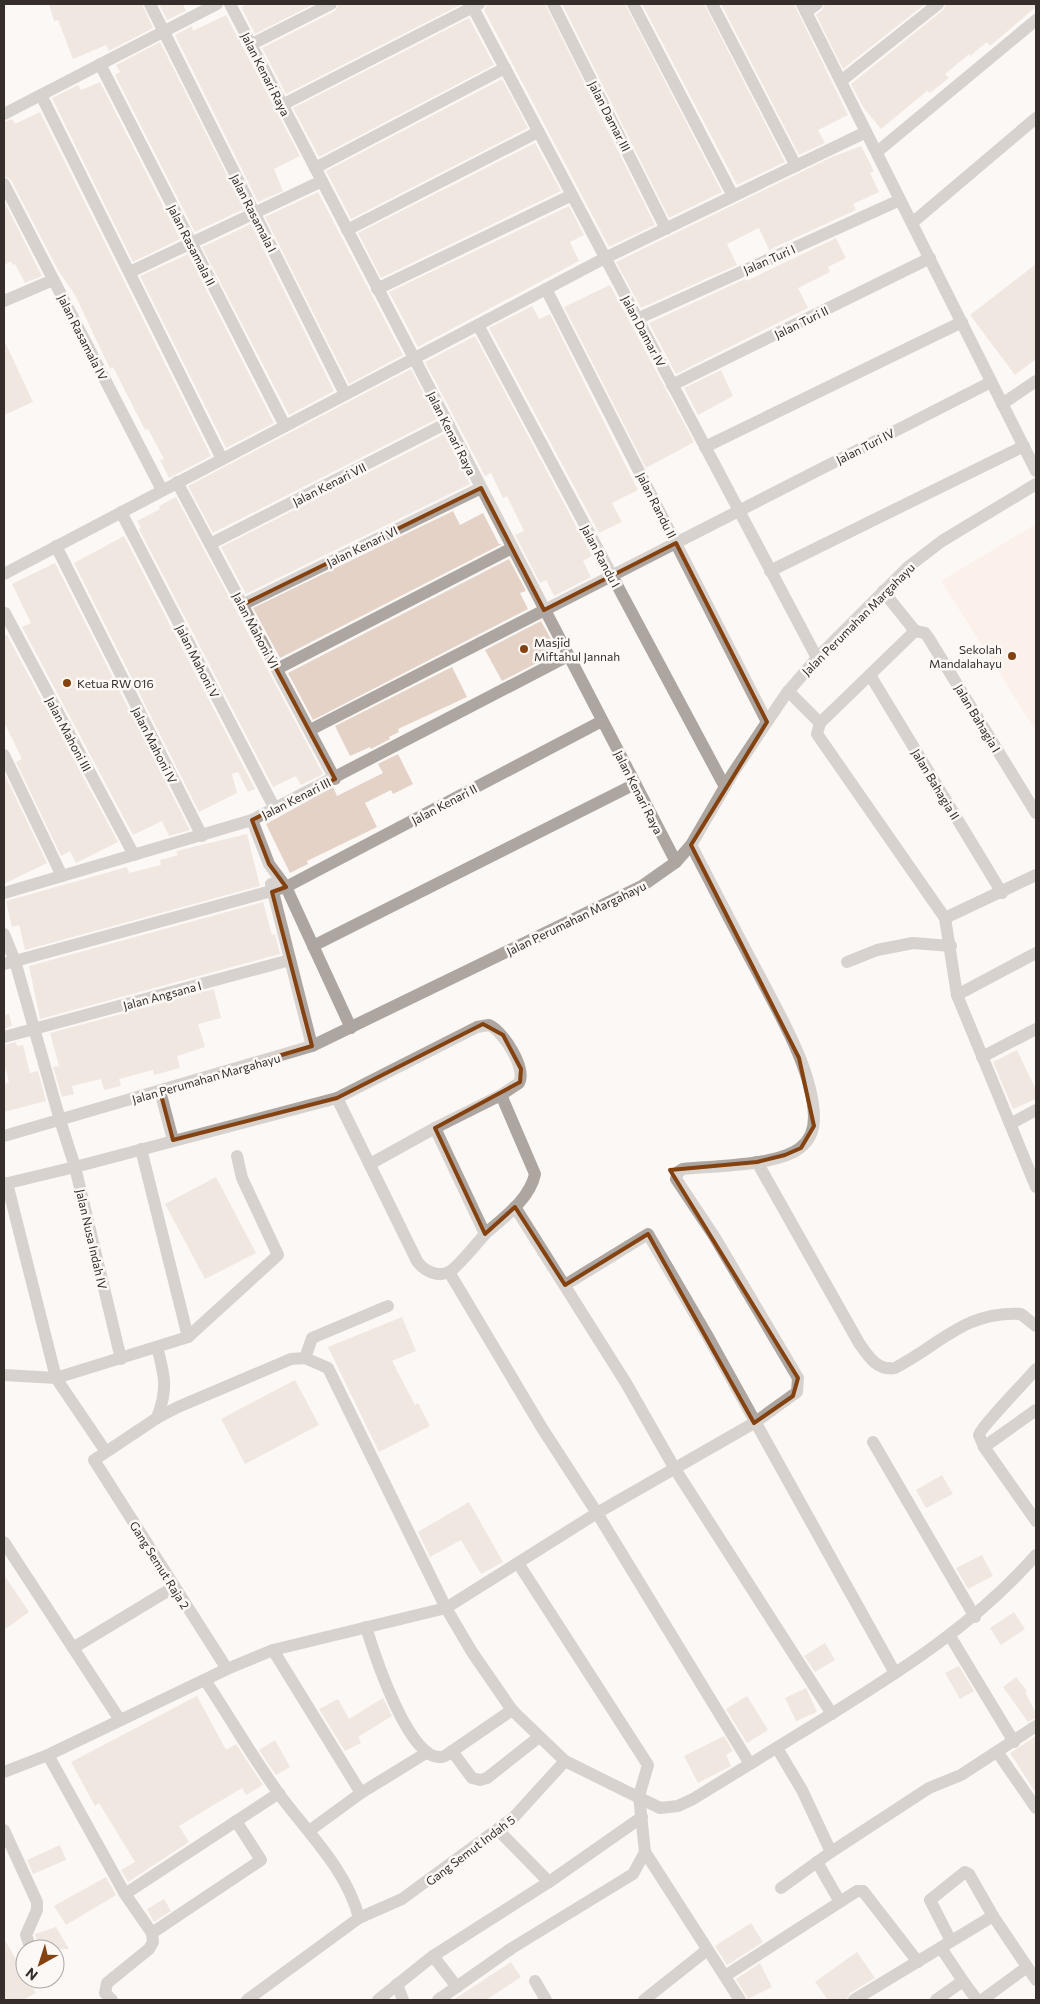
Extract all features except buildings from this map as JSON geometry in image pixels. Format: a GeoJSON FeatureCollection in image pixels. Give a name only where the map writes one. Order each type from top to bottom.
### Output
{"type":"FeatureCollection","features":[{"type":"Feature","properties":{"kind":"street","name":"Jalan Rasamala I"},"geometry":{"type":"LineString","coordinates":[[150,4],[345,394]]}},
{"type":"Feature","properties":{"kind":"street"},"geometry":{"type":"LineString","coordinates":[[4,114],[216,4]]}},
{"type":"Feature","properties":{"kind":"street","name":"Jalan Kenari Raya"},"geometry":{"type":"LineString","coordinates":[[230,4],[676,862]]}},
{"type":"Feature","properties":{"kind":"street"},"geometry":{"type":"LineString","coordinates":[[250,45],[331,4]]}},
{"type":"Feature","properties":{"kind":"street","name":"Jalan Damar III"},"geometry":{"type":"LineString","coordinates":[[553,4],[666,228]]}},
{"type":"Feature","properties":{"kind":"street"},"geometry":{"type":"LineString","coordinates":[[633,4],[733,196]]}},
{"type":"Feature","properties":{"kind":"street"},"geometry":{"type":"LineString","coordinates":[[712,4],[796,166]]}},
{"type":"Feature","properties":{"kind":"street"},"geometry":{"type":"LineString","coordinates":[[816,4],[804,8],[1036,471]]}},
{"type":"Feature","properties":{"kind":"street"},"geometry":{"type":"LineString","coordinates":[[840,81],[938,4]]}},
{"type":"Feature","properties":{"kind":"street"},"geometry":{"type":"LineString","coordinates":[[282,105],[474,5]]}},
{"type":"Feature","properties":{"kind":"street","name":"Jalan Damar IV"},"geometry":{"type":"LineString","coordinates":[[474,5],[538,132],[817,658]]}},
{"type":"Feature","properties":{"kind":"street"},"geometry":{"type":"LineString","coordinates":[[877,152],[1036,20]]}},
{"type":"Feature","properties":{"kind":"street","name":"Jalan Rasamala II"},"geometry":{"type":"LineString","coordinates":[[100,64],[285,426]]}},
{"type":"Feature","properties":{"kind":"street"},"geometry":{"type":"LineString","coordinates":[[315,168],[505,68]]}},
{"type":"Feature","properties":{"kind":"street"},"geometry":{"type":"LineString","coordinates":[[41,95],[222,459]]}},
{"type":"Feature","properties":{"kind":"street"},"geometry":{"type":"LineString","coordinates":[[912,223],[1036,118]]}},
{"type":"Feature","properties":{"kind":"street"},"geometry":{"type":"LineString","coordinates":[[347,230],[538,132]]}},
{"type":"Feature","properties":{"kind":"street"},"geometry":{"type":"LineString","coordinates":[[4,574],[605,258],[866,132]]}},
{"type":"Feature","properties":{"kind":"street"},"geometry":{"type":"LineString","coordinates":[[130,272],[322,181]]}},
{"type":"Feature","properties":{"kind":"street","name":"Jalan Rasamala IV"},"geometry":{"type":"LineString","coordinates":[[4,184],[162,490]]}},
{"type":"Feature","properties":{"kind":"street"},"geometry":{"type":"LineString","coordinates":[[377,289],[572,195]]}},
{"type":"Feature","properties":{"kind":"street","name":"Jalan Turi I"},"geometry":{"type":"LineString","coordinates":[[637,319],[900,200]]}},
{"type":"Feature","properties":{"kind":"street","name":"Jalan Turi II"},"geometry":{"type":"LineString","coordinates":[[672,385],[930,258]]}},
{"type":"Feature","properties":{"kind":"street"},"geometry":{"type":"LineString","coordinates":[[4,301],[53,280]]}},
{"type":"Feature","properties":{"kind":"street","name":"Jalan Randu II"},"geometry":{"type":"LineString","coordinates":[[546,289],[767,722]]}},
{"type":"Feature","properties":{"kind":"street"},"geometry":{"type":"LineString","coordinates":[[705,447],[962,322]]}},
{"type":"Feature","properties":{"kind":"street","name":"Jalan Randu I"},"geometry":{"type":"LineString","coordinates":[[478,325],[725,787]]}},
{"type":"Feature","properties":{"kind":"street"},"geometry":{"type":"LineString","coordinates":[[1002,404],[1036,381]]}},
{"type":"Feature","properties":{"kind":"street","name":"Jalan Turi IV"},"geometry":{"type":"LineString","coordinates":[[310,730],[991,382]]}},
{"type":"Feature","properties":{"kind":"street","name":"Jalan Kenari VII"},"geometry":{"type":"LineString","coordinates":[[210,544],[447,423]]}},
{"type":"Feature","properties":{"kind":"street"},"geometry":{"type":"LineString","coordinates":[[770,571],[1024,446]]}},
{"type":"Feature","properties":{"kind":"street","name":"Jalan Mahoni VI"},"geometry":{"type":"LineString","coordinates":[[177,482],[336,779]]}},
{"type":"Feature","properties":{"kind":"street","name":"Jalan Perumahan Margahayu"},"geometry":{"type":"LineString","coordinates":[[4,1136],[62,1125],[160,1091],[312,1046],[642,886],[676,862],[691,845],[725,787],[767,722],[788,691],[817,658],[908,567],[942,541],[1036,484]]}},
{"type":"Feature","properties":{"kind":"street","name":"Jalan Kenari VI"},"geometry":{"type":"LineString","coordinates":[[242,604],[481,488]]}},
{"type":"Feature","properties":{"kind":"street","name":"Jalan Mahoni V"},"geometry":{"type":"LineString","coordinates":[[122,512],[275,809]]}},
{"type":"Feature","properties":{"kind":"street","name":"Jalan Mahoni IV"},"geometry":{"type":"LineString","coordinates":[[56,546],[202,836]]}},
{"type":"Feature","properties":{"kind":"street"},"geometry":{"type":"LineString","coordinates":[[277,669],[512,548]]}},
{"type":"Feature","properties":{"kind":"street","name":"Jalan Bahagia I"},"geometry":{"type":"LineString","coordinates":[[883,591],[915,631],[925,633],[928,636],[1036,813]]}},
{"type":"Feature","properties":{"kind":"street","name":"Jalan Mahoni III"},"geometry":{"type":"LineString","coordinates":[[4,612],[134,855]]}},
{"type":"Feature","properties":{"kind":"street"},"geometry":{"type":"LineString","coordinates":[[915,631],[820,723],[817,730],[818,738],[945,918],[951,946],[957,995],[1036,1186]]}},
{"type":"Feature","properties":{"kind":"street","name":"Jalan Kenari III"},"geometry":{"type":"LineString","coordinates":[[4,893],[252,820],[336,779],[568,656]]}},
{"type":"Feature","properties":{"kind":"street","name":"Jalan Bahagia II"},"geometry":{"type":"LineString","coordinates":[[870,675],[1002,893]]}},
{"type":"Feature","properties":{"kind":"street"},"geometry":{"type":"LineString","coordinates":[[788,691],[820,723]]}},
{"type":"Feature","properties":{"kind":"street","name":"Jalan Kenari II"},"geometry":{"type":"LineString","coordinates":[[9,962],[286,887],[602,721]]}},
{"type":"Feature","properties":{"kind":"street"},"geometry":{"type":"LineString","coordinates":[[4,755],[62,876]]}},
{"type":"Feature","properties":{"kind":"street"},"geometry":{"type":"LineString","coordinates":[[313,946],[635,784]]}},
{"type":"Feature","properties":{"kind":"street"},"geometry":{"type":"LineString","coordinates":[[252,820],[269,864],[272,892],[312,1046]]}},
{"type":"Feature","properties":{"kind":"street"},"geometry":{"type":"LineString","coordinates":[[4,1772],[48,1755],[205,1680],[273,1650],[446,1608],[597,1513],[754,1423],[798,1390],[798,1378],[714,1236],[694,1209],[675,1176],[683,1169],[757,1162],[794,1153],[801,1148],[811,1133],[814,1116],[799,1058],[691,845]]}},
{"type":"Feature","properties":{"kind":"street"},"geometry":{"type":"LineString","coordinates":[[269,864],[286,887],[351,1028]]}},
{"type":"Feature","properties":{"kind":"street"},"geometry":{"type":"LineString","coordinates":[[945,918],[1002,893],[1036,875]]}},
{"type":"Feature","properties":{"kind":"street","name":"Jalan Nusa Indah IV"},"geometry":{"type":"LineString","coordinates":[[4,934],[9,962],[34,1029],[75,1167],[121,1359]]}},
{"type":"Feature","properties":{"kind":"street"},"geometry":{"type":"LineString","coordinates":[[847,962],[877,950],[913,943],[951,946]]}},
{"type":"Feature","properties":{"kind":"street"},"geometry":{"type":"LineString","coordinates":[[957,995],[1036,953]]}},
{"type":"Feature","properties":{"kind":"street","name":"Jalan Angsana I"},"geometry":{"type":"LineString","coordinates":[[4,1037],[290,960]]}},
{"type":"Feature","properties":{"kind":"street"},"geometry":{"type":"LineString","coordinates":[[102,1446],[56,1378],[6,1183],[141,1149],[172,1135],[337,1098],[483,1024],[494,1027],[503,1035],[521,1069],[519,1083],[501,1095],[435,1128],[370,1164]]}},
{"type":"Feature","properties":{"kind":"street"},"geometry":{"type":"LineString","coordinates":[[982,1057],[1036,1029]]}},
{"type":"Feature","properties":{"kind":"street"},"geometry":{"type":"LineString","coordinates":[[160,1091],[172,1135]]}},
{"type":"Feature","properties":{"kind":"street"},"geometry":{"type":"LineString","coordinates":[[337,1098],[420,1266],[432,1272],[449,1272],[485,1234],[515,1207],[532,1186],[535,1174],[501,1095]]}},
{"type":"Feature","properties":{"kind":"street"},"geometry":{"type":"LineString","coordinates":[[1010,1124],[1036,1110]]}},
{"type":"Feature","properties":{"kind":"street"},"geometry":{"type":"LineString","coordinates":[[435,1128],[485,1234]]}},
{"type":"Feature","properties":{"kind":"street"},"geometry":{"type":"LineString","coordinates":[[141,1149],[188,1337]]}},
{"type":"Feature","properties":{"kind":"street"},"geometry":{"type":"LineString","coordinates":[[4,1375],[56,1378],[188,1337],[278,1256],[242,1178],[237,1156]]}},
{"type":"Feature","properties":{"kind":"street"},"geometry":{"type":"LineString","coordinates":[[757,1162],[859,1343],[870,1358],[879,1365],[888,1369],[894,1368],[966,1324],[989,1315],[1021,1314],[1036,1326]]}},
{"type":"Feature","properties":{"kind":"street"},"geometry":{"type":"LineString","coordinates":[[515,1207],[626,1383],[675,1469],[832,1714]]}},
{"type":"Feature","properties":{"kind":"street"},"geometry":{"type":"LineString","coordinates":[[565,1285],[648,1234],[707,1335],[754,1423],[895,1673]]}},
{"type":"Feature","properties":{"kind":"street"},"geometry":{"type":"LineString","coordinates":[[449,1272],[542,1428],[597,1513],[750,1764]]}},
{"type":"Feature","properties":{"kind":"street"},"geometry":{"type":"LineString","coordinates":[[305,1358],[312,1338],[388,1306]]}},
{"type":"Feature","properties":{"kind":"street"},"geometry":{"type":"LineString","coordinates":[[157,1347],[166,1385],[164,1399],[157,1418]]}},
{"type":"Feature","properties":{"kind":"street"},"geometry":{"type":"LineString","coordinates":[[157,1418],[292,1359],[305,1358],[328,1368],[446,1608],[472,1652],[512,1710],[566,1761],[660,1808],[678,1806],[777,1748],[950,1636],[1013,1581],[1036,1554]]}},
{"type":"Feature","properties":{"kind":"street"},"geometry":{"type":"LineString","coordinates":[[1036,1369],[1003,1407],[981,1428],[979,1435],[984,1447],[1036,1521]]}},
{"type":"Feature","properties":{"kind":"street"},"geometry":{"type":"LineString","coordinates":[[984,1447],[1036,1410]]}},
{"type":"Feature","properties":{"kind":"street","name":"Gang Semut Raja 2"},"geometry":{"type":"LineString","coordinates":[[157,1418],[94,1460],[227,1670]]}},
{"type":"Feature","properties":{"kind":"street"},"geometry":{"type":"LineString","coordinates":[[873,1442],[975,1616]]}},
{"type":"Feature","properties":{"kind":"street"},"geometry":{"type":"LineString","coordinates":[[4,1542],[120,1720]]}},
{"type":"Feature","properties":{"kind":"street"},"geometry":{"type":"LineString","coordinates":[[518,1563],[648,1765],[639,1796],[645,1852],[740,2000]]}},
{"type":"Feature","properties":{"kind":"street"},"geometry":{"type":"LineString","coordinates":[[72,1648],[174,1587]]}},
{"type":"Feature","properties":{"kind":"street"},"geometry":{"type":"LineString","coordinates":[[366,1627],[389,1694],[403,1720],[426,1753],[438,1758],[452,1751],[512,1710]]}},
{"type":"Feature","properties":{"kind":"street"},"geometry":{"type":"LineString","coordinates":[[950,1636],[1014,1742]]}},
{"type":"Feature","properties":{"kind":"street"},"geometry":{"type":"LineString","coordinates":[[273,1650],[361,1793]]}},
{"type":"Feature","properties":{"kind":"street"},"geometry":{"type":"LineString","coordinates":[[205,1680],[279,1793],[336,1868],[359,1918]]}},
{"type":"Feature","properties":{"kind":"street"},"geometry":{"type":"LineString","coordinates":[[781,1888],[831,1852],[929,1788],[961,1775],[998,1753],[1036,1726]]}},
{"type":"Feature","properties":{"kind":"street"},"geometry":{"type":"LineString","coordinates":[[452,1751],[469,1774],[480,1780],[486,1778],[539,1737]]}},
{"type":"Feature","properties":{"kind":"street"},"geometry":{"type":"LineString","coordinates":[[777,1748],[802,1790],[831,1852]]}},
{"type":"Feature","properties":{"kind":"street"},"geometry":{"type":"LineString","coordinates":[[309,1831],[361,1793],[426,1753]]}},
{"type":"Feature","properties":{"kind":"street"},"geometry":{"type":"LineString","coordinates":[[998,1753],[1036,1808]]}},
{"type":"Feature","properties":{"kind":"street"},"geometry":{"type":"LineString","coordinates":[[48,1755],[125,1894],[152,1933],[153,1942],[149,1949],[107,1983],[104,1989],[112,2000]]}},
{"type":"Feature","properties":{"kind":"street","name":"Gang Semut Indah 5"},"geometry":{"type":"LineString","coordinates":[[248,2000],[359,1918],[402,1899],[498,1830],[514,1817],[566,1761]]}},
{"type":"Feature","properties":{"kind":"street"},"geometry":{"type":"LineString","coordinates":[[125,1894],[279,1793]]}},
{"type":"Feature","properties":{"kind":"street"},"geometry":{"type":"LineString","coordinates":[[378,2000],[433,1956],[549,1882],[642,1817]]}},
{"type":"Feature","properties":{"kind":"street"},"geometry":{"type":"LineString","coordinates":[[152,1933],[261,1860],[236,1821]]}},
{"type":"Feature","properties":{"kind":"street"},"geometry":{"type":"LineString","coordinates":[[4,1830],[38,1902],[37,1910],[26,1935],[28,1939]]}},
{"type":"Feature","properties":{"kind":"street"},"geometry":{"type":"LineString","coordinates":[[498,1830],[549,1882]]}},
{"type":"Feature","properties":{"kind":"street"},"geometry":{"type":"LineString","coordinates":[[438,2000],[512,1948],[633,1874],[645,1852]]}},
{"type":"Feature","properties":{"kind":"street"},"geometry":{"type":"LineString","coordinates":[[817,1862],[840,1902]]}},
{"type":"Feature","properties":{"kind":"street"},"geometry":{"type":"LineString","coordinates":[[1027,1967],[982,2000],[977,2000],[963,1981],[946,1944],[930,1900],[961,1873],[969,1874],[992,1916],[1036,1980]]}},
{"type":"Feature","properties":{"kind":"street"},"geometry":{"type":"LineString","coordinates":[[725,1976],[857,1890],[863,1892],[918,1962]]}},
{"type":"Feature","properties":{"kind":"street"},"geometry":{"type":"LineString","coordinates":[[854,2000],[992,1916]]}},
{"type":"Feature","properties":{"kind":"street"},"geometry":{"type":"LineString","coordinates":[[644,2000],[708,1950]]}},
{"type":"Feature","properties":{"kind":"street"},"geometry":{"type":"LineString","coordinates":[[433,1956],[457,1987]]}},
{"type":"Feature","properties":{"kind":"street"},"geometry":{"type":"LineString","coordinates":[[535,1981],[546,2000]]}},
{"type":"Feature","properties":{"kind":"street"},"geometry":{"type":"LineString","coordinates":[[936,2000],[963,1981]]}},
{"type":"Feature","properties":{"kind":"street"},"geometry":{"type":"LineString","coordinates":[[397,1984],[403,2000]]}},
{"type":"Feature","properties":{"kind":"highlighted area"},"geometry":{"type":"Polygon","coordinates":[[[481,488],[544,610],[676,543],[767,722],[691,845],[799,1058],[814,1126],[801,1148],[785,1155],[757,1162],[670,1170],[798,1378],[793,1396],[754,1423],[648,1234],[565,1285],[515,1207],[485,1234],[435,1128],[520,1082],[521,1069],[503,1035],[483,1024],[337,1098],[173,1140],[160,1091],[312,1046],[272,892],[286,887],[269,864],[252,820],[335,779],[242,605],[481,488]]]}},
{"type":"Feature","properties":{"kind":"shaded area","name":"Sekolah Mandalahayu"},"geometry":{"type":"Polygon","coordinates":[[[1036,524],[1036,731],[941,581],[1036,524]]]}},
{"type":"Feature","properties":{"kind":"place","name":"Masjid Miftahul Jannah"},"geometry":{"type":"Point","coordinates":[524,649]}},
{"type":"Feature","properties":{"kind":"place","name":"Sekolah Mandalahayu"},"geometry":{"type":"Point","coordinates":[1012,656]}},
{"type":"Feature","properties":{"kind":"place","name":"Ketua RW 016"},"geometry":{"type":"Point","coordinates":[67,683]}}]}
